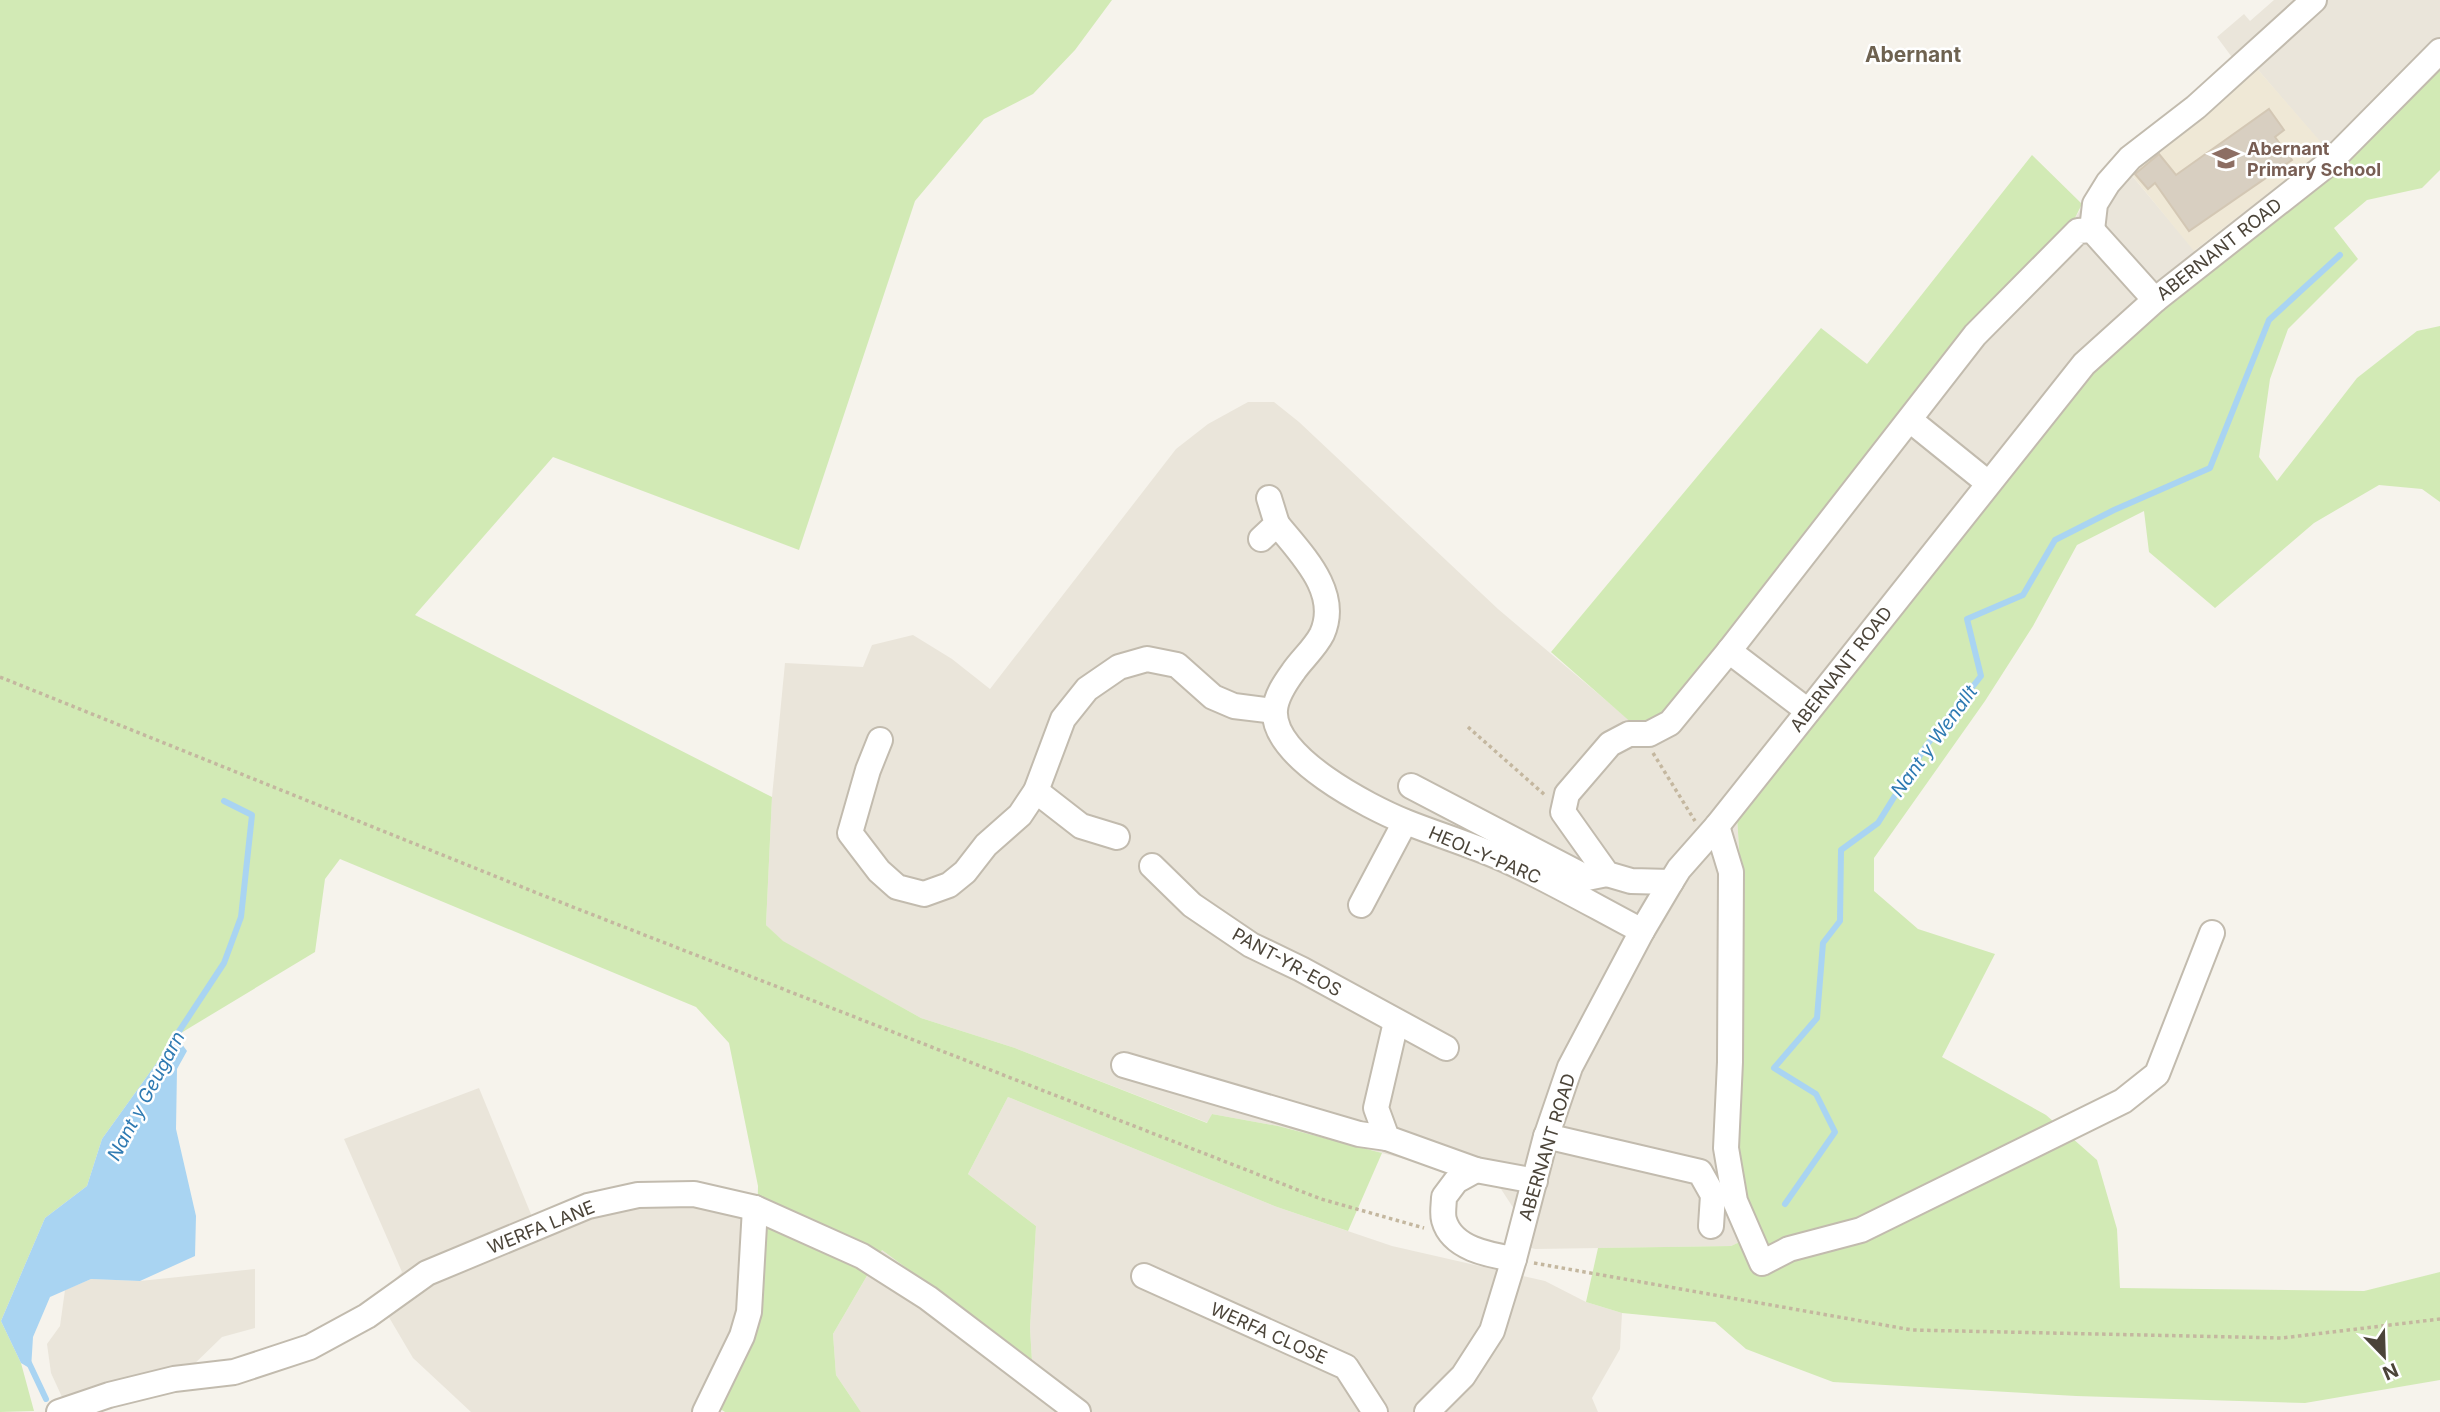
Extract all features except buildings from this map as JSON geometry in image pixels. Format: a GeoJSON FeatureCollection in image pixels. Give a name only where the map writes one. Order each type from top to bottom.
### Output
{"type":"FeatureCollection","features":[{"type":"Feature","properties":{"kind":"street"},"geometry":{"type":"LineString","coordinates":[[2155,300],[2092,230],[2095,204],[2108,183],[2130,158],[2196,107],[2314,0]]}},
{"type":"Feature","properties":{"kind":"street","name":"ABERNANT ROAD"},"geometry":{"type":"LineString","coordinates":[[1427,1412],[1463,1376],[1492,1331],[1546,1136],[1570,1067],[1642,931],[1679,869],[1717,826],[2084,364],[2129,321],[2329,163],[2440,51]]}},
{"type":"Feature","properties":{"kind":"street"},"geometry":{"type":"LineString","coordinates":[[1607,874],[1563,812],[1567,794],[1610,744],[1629,734],[1649,734],[1670,723],[1975,335],[2078,231],[2092,230]]}},
{"type":"Feature","properties":{"kind":"street"},"geometry":{"type":"LineString","coordinates":[[1910,420],[1988,483]]}},
{"type":"Feature","properties":{"kind":"street"},"geometry":{"type":"LineString","coordinates":[[880,740],[868,770],[850,833],[879,871],[897,887],[923,894],[949,885],[965,872],[986,845],[1020,815],[1036,791],[1063,719],[1087,689],[1119,667],[1147,659],[1177,666],[1213,697],[1234,706],[1274,711],[1281,689],[1321,637],[1328,617],[1324,589],[1307,561],[1269,531],[1269,498]]}},
{"type":"Feature","properties":{"kind":"street"},"geometry":{"type":"LineString","coordinates":[[1729,651],[1808,711]]}},
{"type":"Feature","properties":{"kind":"street","name":"HEOL-Y-PARC"},"geometry":{"type":"LineString","coordinates":[[1274,711],[1280,733],[1298,757],[1328,780],[1405,822],[1464,842],[1513,863],[1642,931]]}},
{"type":"Feature","properties":{"kind":"street"},"geometry":{"type":"LineString","coordinates":[[1410,786],[1587,878],[1607,874],[1631,881],[1671,883]]}},
{"type":"Feature","properties":{"kind":"street"},"geometry":{"type":"LineString","coordinates":[[1036,791],[1081,826],[1117,838]]}},
{"type":"Feature","properties":{"kind":"street"},"geometry":{"type":"LineString","coordinates":[[1361,905],[1405,822]]}},
{"type":"Feature","properties":{"kind":"street"},"geometry":{"type":"LineString","coordinates":[[1717,826],[1731,872],[1730,1062],[1726,1148],[1735,1201],[1762,1263],[1789,1248],[1861,1230],[2123,1101],[2157,1074],[2212,933]]}},
{"type":"Feature","properties":{"kind":"street","name":"PANT-YR-EOS"},"geometry":{"type":"LineString","coordinates":[[1152,866],[1192,905],[1251,945],[1301,969],[1446,1048]]}},
{"type":"Feature","properties":{"kind":"street"},"geometry":{"type":"LineString","coordinates":[[1387,1138],[1376,1108],[1396,1022]]}},
{"type":"Feature","properties":{"kind":"street"},"geometry":{"type":"LineString","coordinates":[[1124,1065],[1359,1134],[1387,1138],[1476,1170],[1535,1181]]}},
{"type":"Feature","properties":{"kind":"street"},"geometry":{"type":"LineString","coordinates":[[1546,1136],[1700,1172],[1713,1195],[1711,1226]]}},
{"type":"Feature","properties":{"kind":"street"},"geometry":{"type":"LineString","coordinates":[[1476,1170],[1456,1181],[1444,1197],[1444,1221],[1456,1238],[1479,1252],[1514,1259]]}},
{"type":"Feature","properties":{"kind":"street","name":"WERFA LANE"},"geometry":{"type":"LineString","coordinates":[[59,1412],[109,1395],[174,1379],[234,1371],[310,1347],[368,1316],[427,1273],[588,1206],[638,1195],[694,1194],[755,1208],[862,1256],[928,1298],[1078,1412]]}},
{"type":"Feature","properties":{"kind":"street"},"geometry":{"type":"LineString","coordinates":[[705,1412],[742,1336],[749,1312],[755,1208]]}},
{"type":"Feature","properties":{"kind":"street","name":"WERFA CLOSE"},"geometry":{"type":"LineString","coordinates":[[1144,1276],[1346,1367],[1375,1412]]}},
{"type":"Feature","properties":{"kind":"path"},"geometry":{"type":"LineString","coordinates":[[0,677],[537,893],[1308,1194],[1456,1238]]}},
{"type":"Feature","properties":{"kind":"path"},"geometry":{"type":"LineString","coordinates":[[1468,727],[1563,812]]}},
{"type":"Feature","properties":{"kind":"path"},"geometry":{"type":"LineString","coordinates":[[1649,734],[1651,749],[1696,822],[1717,826]]}},
{"type":"Feature","properties":{"kind":"path"},"geometry":{"type":"LineString","coordinates":[[1514,1259],[1912,1330],[2282,1338],[2440,1319]]}},
{"type":"Feature","properties":{"kind":"shaded area"},"geometry":{"type":"Polygon","coordinates":[[[2274,0],[2440,0],[2440,67],[2342,168],[2253,64],[2237,64],[2217,37],[2244,14],[2250,21],[2274,0]]]}},
{"type":"Feature","properties":{"kind":"shaded area","name":"Abernant Primary School"},"geometry":{"type":"Polygon","coordinates":[[[2253,64],[2326,148],[2194,251],[2126,168],[2253,64]]]}},
{"type":"Feature","properties":{"kind":"shaded area"},"geometry":{"type":"Polygon","coordinates":[[[2118,159],[2210,269],[1737,817],[1743,910],[1738,1060],[1757,1234],[1731,1246],[1535,1249],[1506,1241],[1514,1209],[1501,1189],[1451,1171],[1278,1126],[1212,1114],[1208,1123],[1015,1048],[921,1018],[782,941],[766,925],[772,797],[785,663],[863,667],[872,645],[913,635],[952,659],[990,689],[1176,449],[1208,424],[1248,402],[1274,402],[1299,422],[1498,609],[1634,724],[2074,220],[2095,184],[2118,159]]]}},
{"type":"Feature","properties":{"kind":"shaded area"},"geometry":{"type":"Polygon","coordinates":[[[479,1088],[533,1219],[698,1186],[758,1194],[755,1314],[714,1412],[471,1412],[413,1358],[377,1297],[402,1272],[344,1139],[479,1088]]]}},
{"type":"Feature","properties":{"kind":"shaded area"},"geometry":{"type":"Polygon","coordinates":[[[1008,1097],[1277,1207],[1392,1246],[1545,1281],[1586,1302],[1622,1313],[1620,1349],[1592,1398],[1598,1412],[861,1412],[836,1375],[833,1334],[882,1250],[1032,1360],[1030,1328],[1036,1226],[968,1174],[1008,1097]]]}},
{"type":"Feature","properties":{"kind":"shaded area"},"geometry":{"type":"Polygon","coordinates":[[[255,1269],[255,1328],[222,1337],[188,1370],[118,1381],[62,1397],[51,1373],[47,1344],[60,1326],[65,1290],[91,1279],[140,1281],[255,1269]]]}},
{"type":"Feature","properties":{"kind":"green space"},"geometry":{"type":"Polygon","coordinates":[[[0,0],[1112,0],[1075,50],[1033,94],[984,119],[915,201],[799,550],[553,457],[415,615],[772,797],[766,925],[783,941],[921,1018],[1015,1048],[1207,1123],[1212,1114],[1278,1126],[1382,1153],[1348,1231],[1277,1207],[1008,1097],[968,1174],[1036,1226],[1030,1328],[1032,1361],[882,1250],[833,1334],[836,1375],[861,1412],[725,1412],[717,1407],[755,1314],[758,1186],[729,1043],[696,1007],[340,859],[325,879],[315,952],[176,1036],[102,1139],[87,1186],[45,1218],[1,1321],[21,1363],[34,1411],[0,1412],[0,0]]]}},
{"type":"Feature","properties":{"kind":"green space"},"geometry":{"type":"Polygon","coordinates":[[[2440,67],[2440,170],[2422,188],[2367,200],[2334,228],[2358,259],[2288,329],[2270,379],[2259,457],[2277,481],[2357,378],[2417,331],[2440,326],[2440,502],[2422,489],[2379,485],[2314,523],[2215,608],[2149,552],[2144,511],[2077,545],[2033,626],[1985,701],[1874,858],[1874,891],[1918,929],[1995,954],[1942,1057],[2046,1115],[2097,1160],[2117,1229],[2120,1288],[2364,1291],[2440,1272],[2440,1380],[2305,1403],[2076,1396],[1833,1382],[1746,1349],[1715,1322],[1622,1313],[1586,1302],[1598,1248],[1731,1246],[1757,1234],[1742,1199],[1735,1145],[1743,910],[1737,817],[2092,371],[2128,335],[2342,168],[2440,67]]]}},
{"type":"Feature","properties":{"kind":"green space"},"geometry":{"type":"Polygon","coordinates":[[[2032,155],[2082,204],[2074,220],[1668,719],[1634,725],[1551,652],[1821,328],[1867,364],[2032,155]]]}},
{"type":"Feature","properties":{"kind":"water"},"geometry":{"type":"Polygon","coordinates":[[[176,1036],[187,1051],[177,1069],[176,1129],[196,1216],[195,1256],[140,1281],[91,1279],[50,1297],[33,1337],[31,1369],[21,1363],[1,1321],[45,1218],[87,1186],[102,1139],[176,1036]]]}},
{"type":"Feature","properties":{"kind":"waterway","name":"Nant y Wenallt"},"geometry":{"type":"LineString","coordinates":[[1785,1204],[1835,1132],[1816,1094],[1774,1068],[1817,1018],[1823,943],[1840,921],[1841,850],[1878,823],[1926,746],[1981,676],[1967,619],[2023,595],[2055,540],[2114,510],[2210,468],[2269,320],[2340,255]]}},
{"type":"Feature","properties":{"kind":"waterway","name":"Nant y Geugarn"},"geometry":{"type":"LineString","coordinates":[[172,1042],[224,963],[241,917],[252,815],[224,801]]}},
{"type":"Feature","properties":{"kind":"waterway","name":"Nant y Geugarn"},"geometry":{"type":"LineString","coordinates":[[29,1363],[46,1399]]}},
{"type":"Feature","properties":{"kind":"place","name":"Abernant Primary School"},"geometry":{"type":"Point","coordinates":[2226,158]}},
{"type":"Feature","properties":{"kind":"district","name":"Abernant"},"geometry":{"type":"Point","coordinates":[1913,54]}}]}
